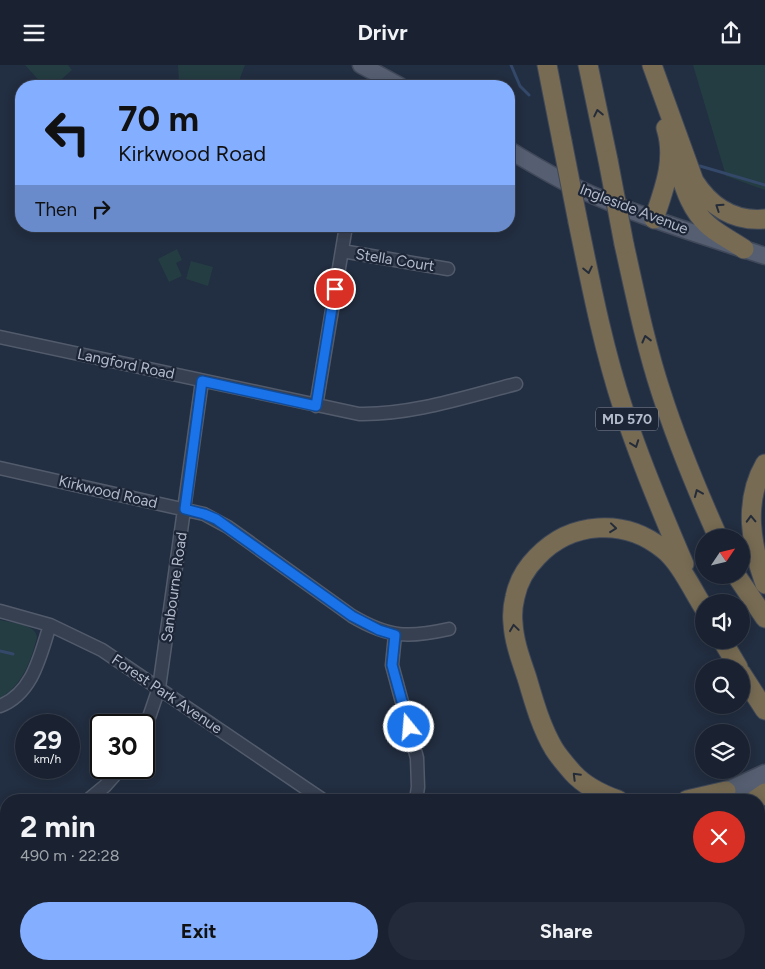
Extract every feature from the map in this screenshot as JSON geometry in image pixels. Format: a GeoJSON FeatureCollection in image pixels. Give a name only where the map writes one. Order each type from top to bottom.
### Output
{"type":"FeatureCollection","features":[{"type":"Feature","properties":{"kind":"highway","name":"MD 570"},"geometry":{"type":"LineString","coordinates":[[547,65],[597,314],[623,408],[658,502],[698,594]]}},
{"type":"Feature","properties":{"kind":"highway","name":"MD 570"},"geometry":{"type":"LineString","coordinates":[[588,65],[624,244],[660,391],[695,486],[714,529]]}},
{"type":"Feature","properties":{"kind":"highway"},"geometry":{"type":"LineString","coordinates":[[647,65],[687,194],[708,225],[744,249]]}},
{"type":"Feature","properties":{"kind":"highway"},"geometry":{"type":"LineString","coordinates":[[652,65],[694,181],[701,192],[722,210],[734,216],[746,219],[765,219]]}},
{"type":"Feature","properties":{"kind":"highway"},"geometry":{"type":"LineString","coordinates":[[654,219],[669,174],[669,138]]}},
{"type":"Feature","properties":{"kind":"highway"},"geometry":{"type":"LineString","coordinates":[[765,464],[753,491],[751,526],[754,546],[765,584]]}},
{"type":"Feature","properties":{"kind":"highway"},"geometry":{"type":"LineString","coordinates":[[603,794],[584,783],[574,774],[554,749],[534,701],[515,639],[512,610],[519,583],[526,569],[552,543],[579,530],[616,527],[652,540],[666,550],[695,594]]}},
{"type":"Feature","properties":{"kind":"highway"},"geometry":{"type":"LineString","coordinates":[[742,584],[765,618]]}},
{"type":"Feature","properties":{"kind":"highway"},"geometry":{"type":"LineString","coordinates":[[750,687],[765,710]]}},
{"type":"Feature","properties":{"kind":"main road"},"geometry":{"type":"LineString","coordinates":[[361,65],[380,80]]}},
{"type":"Feature","properties":{"kind":"main road","name":"Ingleside Avenue"},"geometry":{"type":"LineString","coordinates":[[515,154],[576,187],[654,219],[765,256]]}},
{"type":"Feature","properties":{"kind":"main road"},"geometry":{"type":"LineString","coordinates":[[734,794],[765,773]]}},
{"type":"Feature","properties":{"kind":"main road"},"geometry":{"type":"LineString","coordinates":[[737,794],[765,788]]}},
{"type":"Feature","properties":{"kind":"street"},"geometry":{"type":"LineString","coordinates":[[316,406],[345,232]]}},
{"type":"Feature","properties":{"kind":"street","name":"Stella Court"},"geometry":{"type":"LineString","coordinates":[[342,251],[448,269]]}},
{"type":"Feature","properties":{"kind":"street","name":"Langford Road"},"geometry":{"type":"LineString","coordinates":[[0,337],[359,414],[392,413],[436,405],[516,385]]}},
{"type":"Feature","properties":{"kind":"street","name":"Sanbourne Road"},"geometry":{"type":"LineString","coordinates":[[150,714],[159,687],[202,381]]}},
{"type":"Feature","properties":{"kind":"street","name":"Kirkwood Road"},"geometry":{"type":"LineString","coordinates":[[0,468],[204,514],[216,519],[352,616],[379,630],[395,635],[428,634],[449,629]]}},
{"type":"Feature","properties":{"kind":"street","name":"Forest Park Avenue"},"geometry":{"type":"LineString","coordinates":[[0,611],[50,625],[102,650],[314,794]]}},
{"type":"Feature","properties":{"kind":"street"},"geometry":{"type":"LineString","coordinates":[[0,706],[10,702],[26,688],[38,662],[50,625]]}},
{"type":"Feature","properties":{"kind":"street"},"geometry":{"type":"LineString","coordinates":[[395,635],[392,665],[417,758],[416,794]]}},
{"type":"Feature","properties":{"kind":"street"},"geometry":{"type":"LineString","coordinates":[[95,794],[111,779]]}},
{"type":"Feature","properties":{"kind":"green space"},"geometry":{"type":"Polygon","coordinates":[[[25,65],[68,65],[72,70],[61,80],[39,80],[25,65]]]}},
{"type":"Feature","properties":{"kind":"green space"},"geometry":{"type":"Polygon","coordinates":[[[178,65],[245,65],[239,80],[179,80],[178,65]]]}},
{"type":"Feature","properties":{"kind":"green space"},"geometry":{"type":"Polygon","coordinates":[[[693,65],[765,65],[765,190],[726,176],[693,65]]]}},
{"type":"Feature","properties":{"kind":"green space"},"geometry":{"type":"Polygon","coordinates":[[[177,249],[182,260],[176,263],[182,276],[169,282],[158,259],[177,249]]]}},
{"type":"Feature","properties":{"kind":"green space"},"geometry":{"type":"Polygon","coordinates":[[[191,261],[213,267],[208,286],[186,279],[191,261]]]}},
{"type":"Feature","properties":{"kind":"green space"},"geometry":{"type":"Polygon","coordinates":[[[0,620],[28,627],[36,633],[37,637],[32,655],[20,680],[8,693],[0,698],[0,620]]]}},
{"type":"Feature","properties":{"kind":"waterway"},"geometry":{"type":"LineString","coordinates":[[511,65],[520,86],[529,95]]}},
{"type":"Feature","properties":{"kind":"waterway"},"geometry":{"type":"LineString","coordinates":[[700,166],[765,185]]}},
{"type":"Feature","properties":{"kind":"waterway"},"geometry":{"type":"LineString","coordinates":[[0,651],[13,654]]}},
{"type":"Feature","properties":{"kind":"route"},"geometry":{"type":"LineString","coordinates":[[335,289],[316,406],[202,381],[185,509],[216,519],[352,616],[365,624],[395,635],[392,649],[392,665],[409,727]]}}]}
